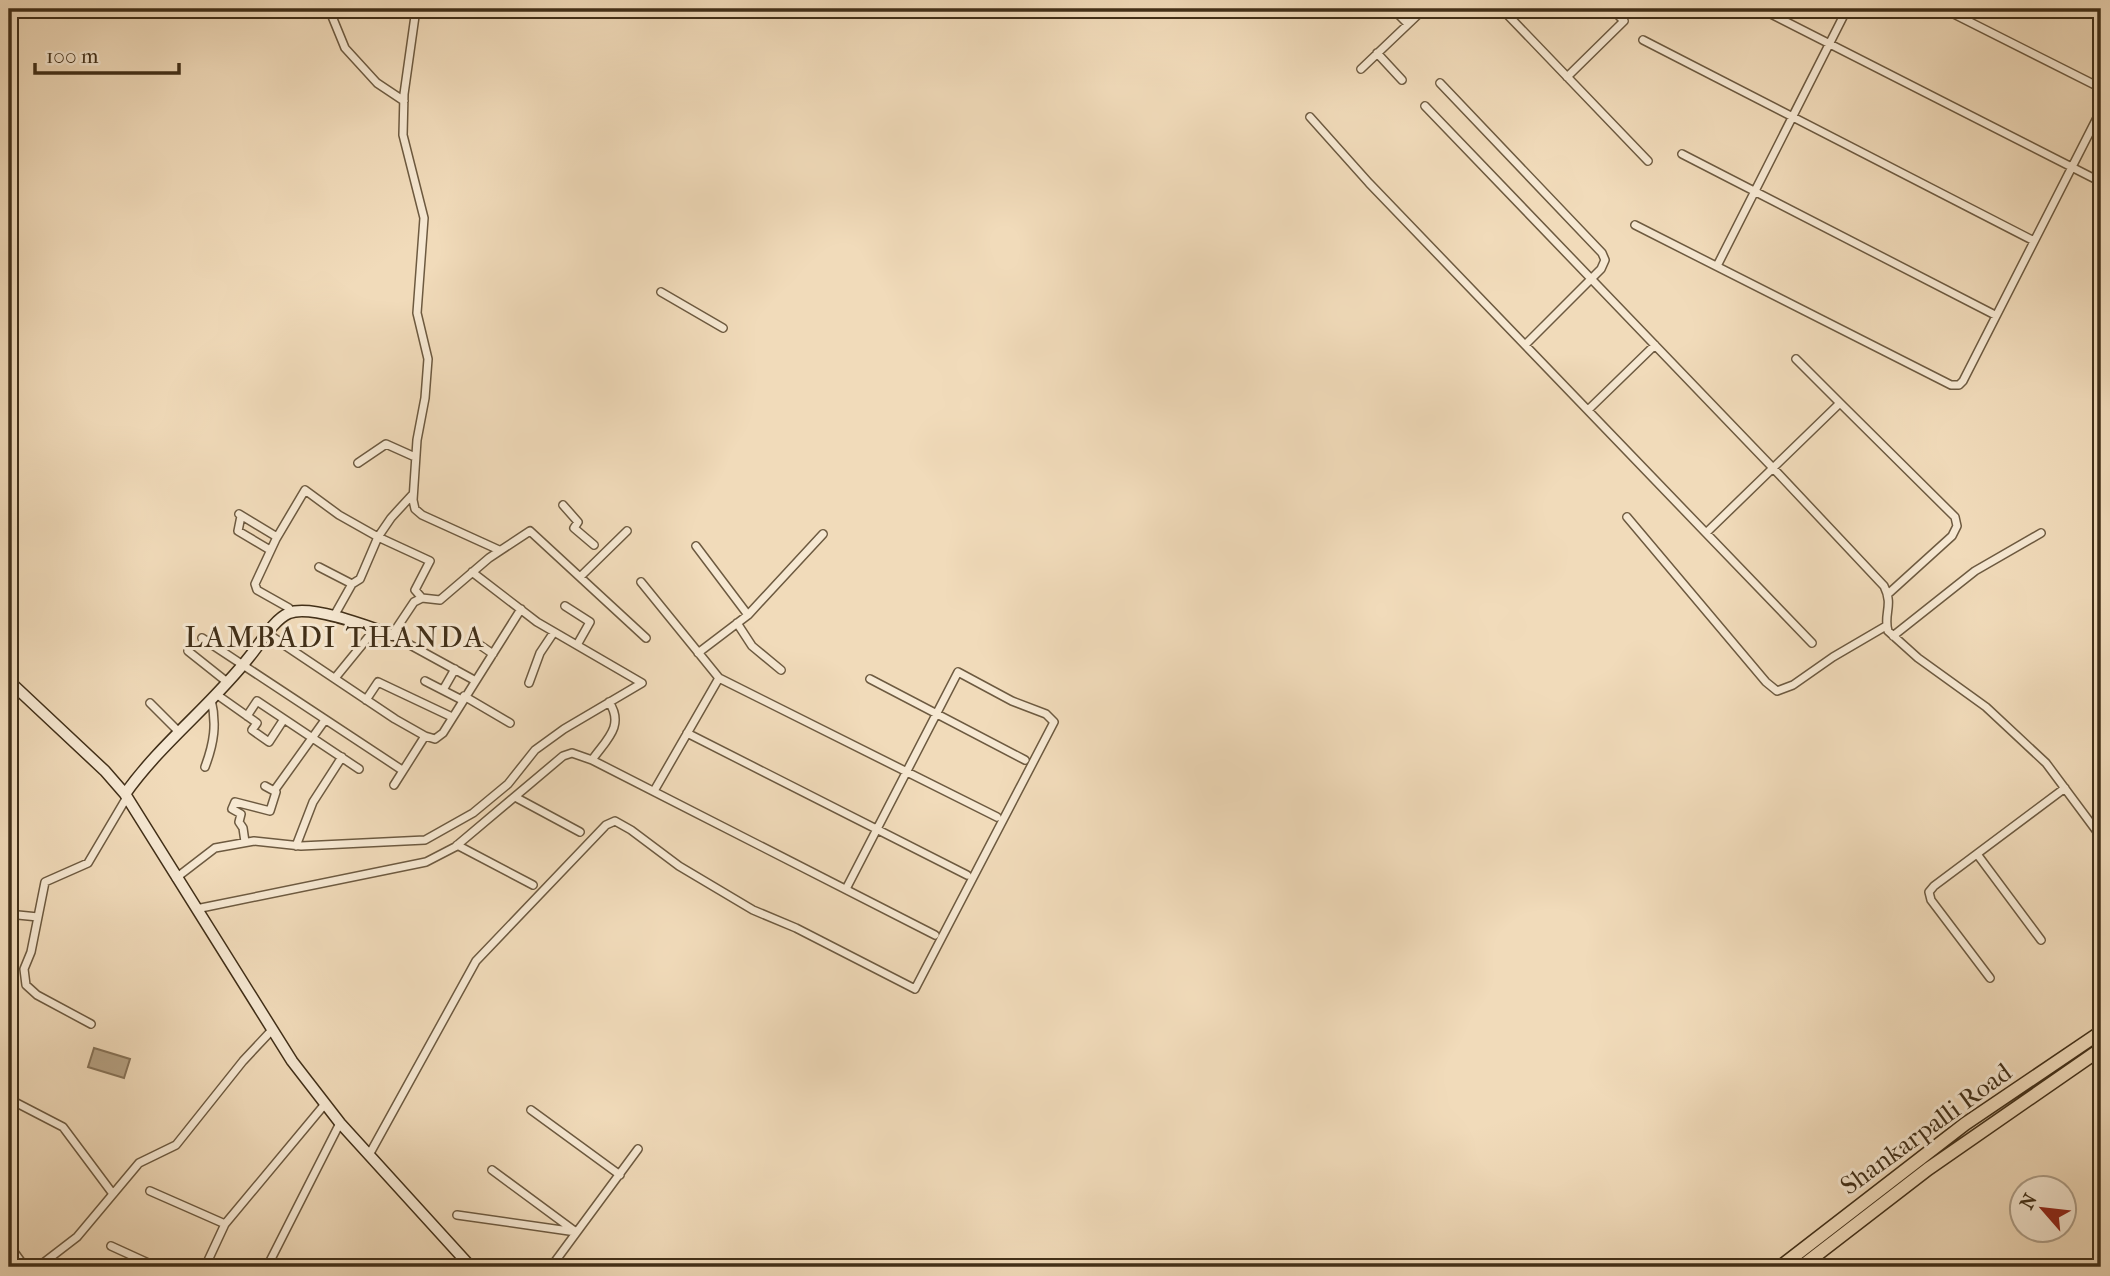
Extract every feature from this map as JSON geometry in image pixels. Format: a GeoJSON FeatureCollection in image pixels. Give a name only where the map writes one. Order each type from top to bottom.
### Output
{"type":"FeatureCollection","features":[{"type":"Feature","properties":{"kind":"main road"},"geometry":{"type":"LineString","coordinates":[[126,795],[147,766],[290,612],[305,611],[334,616],[392,635]]}},
{"type":"Feature","properties":{"kind":"main road"},"geometry":{"type":"LineString","coordinates":[[9,681],[105,771],[126,795],[292,1061],[340,1123],[471,1267]]}},
{"type":"Feature","properties":{"kind":"main road","name":"Shankarpalli Road"},"geometry":{"type":"LineString","coordinates":[[1780,1267],[1965,1124],[2101,1032]]}},
{"type":"Feature","properties":{"kind":"main road","name":"Shankarpalli Road"},"geometry":{"type":"LineString","coordinates":[[1801,1267],[1928,1169],[2101,1049]]}},
{"type":"Feature","properties":{"kind":"street"},"geometry":{"type":"LineString","coordinates":[[329,9],[345,48],[377,83],[404,101]]}},
{"type":"Feature","properties":{"kind":"street"},"geometry":{"type":"LineString","coordinates":[[416,9],[404,101],[403,135],[425,218],[417,313],[428,359],[412,495],[415,509],[422,515],[499,550]]}},
{"type":"Feature","properties":{"kind":"street"},"geometry":{"type":"LineString","coordinates":[[1393,9],[1408,24]]}},
{"type":"Feature","properties":{"kind":"street"},"geometry":{"type":"LineString","coordinates":[[1361,68],[1424,9]]}},
{"type":"Feature","properties":{"kind":"street"},"geometry":{"type":"LineString","coordinates":[[1502,9],[1647,161]]}},
{"type":"Feature","properties":{"kind":"street"},"geometry":{"type":"LineString","coordinates":[[1567,77],[1625,21],[1612,9]]}},
{"type":"Feature","properties":{"kind":"street"},"geometry":{"type":"LineString","coordinates":[[1761,9],[2101,182]]}},
{"type":"Feature","properties":{"kind":"street"},"geometry":{"type":"LineString","coordinates":[[1717,266],[1847,9]]}},
{"type":"Feature","properties":{"kind":"street"},"geometry":{"type":"LineString","coordinates":[[1944,9],[2101,88]]}},
{"type":"Feature","properties":{"kind":"street"},"geometry":{"type":"LineString","coordinates":[[1643,40],[2034,241]]}},
{"type":"Feature","properties":{"kind":"street"},"geometry":{"type":"LineString","coordinates":[[1377,53],[1402,80]]}},
{"type":"Feature","properties":{"kind":"street"},"geometry":{"type":"LineString","coordinates":[[1440,83],[1602,253],[1604,265],[1525,345]]}},
{"type":"Feature","properties":{"kind":"street"},"geometry":{"type":"LineString","coordinates":[[1425,106],[1884,586],[1890,606],[1886,626],[1893,636],[1918,658],[1986,707],[2046,763],[2101,837]]}},
{"type":"Feature","properties":{"kind":"street"},"geometry":{"type":"LineString","coordinates":[[1635,225],[1951,386],[1959,385],[2101,110]]}},
{"type":"Feature","properties":{"kind":"street"},"geometry":{"type":"LineString","coordinates":[[1310,117],[1369,183],[1812,643]]}},
{"type":"Feature","properties":{"kind":"street"},"geometry":{"type":"LineString","coordinates":[[1682,154],[1995,315]]}},
{"type":"Feature","properties":{"kind":"street"},"geometry":{"type":"LineString","coordinates":[[661,292],[723,328]]}},
{"type":"Feature","properties":{"kind":"street"},"geometry":{"type":"LineString","coordinates":[[1588,410],[1655,345]]}},
{"type":"Feature","properties":{"kind":"street"},"geometry":{"type":"LineString","coordinates":[[1796,359],[1955,517],[1958,526],[1952,536],[1888,594]]}},
{"type":"Feature","properties":{"kind":"street"},"geometry":{"type":"LineString","coordinates":[[1706,533],[1840,404]]}},
{"type":"Feature","properties":{"kind":"street"},"geometry":{"type":"LineString","coordinates":[[358,463],[386,444],[415,457]]}},
{"type":"Feature","properties":{"kind":"street"},"geometry":{"type":"LineString","coordinates":[[290,612],[289,608],[257,590],[255,584],[270,550],[305,490],[339,515],[430,561],[415,590],[422,598]]}},
{"type":"Feature","properties":{"kind":"street"},"geometry":{"type":"LineString","coordinates":[[334,616],[352,583],[360,579],[378,537],[412,495]]}},
{"type":"Feature","properties":{"kind":"street"},"geometry":{"type":"LineString","coordinates":[[563,505],[578,522],[574,528],[594,545]]}},
{"type":"Feature","properties":{"kind":"street"},"geometry":{"type":"LineString","coordinates":[[270,550],[238,531],[240,515],[277,537]]}},
{"type":"Feature","properties":{"kind":"street"},"geometry":{"type":"LineString","coordinates":[[1627,517],[1766,682],[1777,691],[1793,685],[1833,657],[1886,626]]}},
{"type":"Feature","properties":{"kind":"street"},"geometry":{"type":"LineString","coordinates":[[474,680],[392,635],[414,602],[422,598],[440,600],[499,550],[530,531],[646,638]]}},
{"type":"Feature","properties":{"kind":"street"},"geometry":{"type":"LineString","coordinates":[[580,576],[627,531]]}},
{"type":"Feature","properties":{"kind":"street"},"geometry":{"type":"LineString","coordinates":[[1893,636],[1975,571],[2040,533]]}},
{"type":"Feature","properties":{"kind":"street"},"geometry":{"type":"LineString","coordinates":[[698,653],[748,615],[823,534]]}},
{"type":"Feature","properties":{"kind":"street"},"geometry":{"type":"LineString","coordinates":[[696,546],[748,615]]}},
{"type":"Feature","properties":{"kind":"street"},"geometry":{"type":"LineString","coordinates":[[319,568],[352,583]]}},
{"type":"Feature","properties":{"kind":"street"},"geometry":{"type":"LineString","coordinates":[[176,878],[215,848],[245,842],[296,846],[425,840],[473,813],[508,784],[535,750],[564,729],[642,683],[554,632],[472,572]]}},
{"type":"Feature","properties":{"kind":"street"},"geometry":{"type":"LineString","coordinates":[[641,582],[719,678],[997,817]]}},
{"type":"Feature","properties":{"kind":"street"},"geometry":{"type":"LineString","coordinates":[[565,606],[590,622],[577,645]]}},
{"type":"Feature","properties":{"kind":"street"},"geometry":{"type":"LineString","coordinates":[[268,634],[366,700],[430,738],[439,737],[521,609]]}},
{"type":"Feature","properties":{"kind":"street"},"geometry":{"type":"LineString","coordinates":[[737,623],[752,646],[781,670]]}},
{"type":"Feature","properties":{"kind":"street"},"geometry":{"type":"LineString","coordinates":[[335,678],[376,629]]}},
{"type":"Feature","properties":{"kind":"street"},"geometry":{"type":"LineString","coordinates":[[528,683],[540,653],[554,632]]}},
{"type":"Feature","properties":{"kind":"street"},"geometry":{"type":"LineString","coordinates":[[202,638],[402,770]]}},
{"type":"Feature","properties":{"kind":"street"},"geometry":{"type":"LineString","coordinates":[[477,643],[493,654]]}},
{"type":"Feature","properties":{"kind":"street"},"geometry":{"type":"LineString","coordinates":[[188,651],[227,682]]}},
{"type":"Feature","properties":{"kind":"street"},"geometry":{"type":"LineString","coordinates":[[443,690],[456,669]]}},
{"type":"Feature","properties":{"kind":"street"},"geometry":{"type":"LineString","coordinates":[[369,1155],[477,961],[606,825],[615,821],[632,830],[679,866],[753,910],[796,928],[915,989],[1054,722],[1046,714],[1012,701],[958,672],[846,888]]}},
{"type":"Feature","properties":{"kind":"street"},"geometry":{"type":"LineString","coordinates":[[654,791],[719,678]]}},
{"type":"Feature","properties":{"kind":"street"},"geometry":{"type":"LineString","coordinates":[[870,679],[1025,760]]}},
{"type":"Feature","properties":{"kind":"street"},"geometry":{"type":"LineString","coordinates":[[425,681],[510,723]]}},
{"type":"Feature","properties":{"kind":"street"},"geometry":{"type":"LineString","coordinates":[[366,700],[378,682],[452,717]]}},
{"type":"Feature","properties":{"kind":"street"},"geometry":{"type":"LineString","coordinates":[[213,697],[257,723],[252,730],[269,741],[284,719]]}},
{"type":"Feature","properties":{"kind":"street"},"geometry":{"type":"LineString","coordinates":[[205,766],[215,733],[213,697]]}},
{"type":"Feature","properties":{"kind":"street"},"geometry":{"type":"LineString","coordinates":[[247,716],[257,701],[359,769]]}},
{"type":"Feature","properties":{"kind":"street"},"geometry":{"type":"LineString","coordinates":[[592,761],[615,727],[616,712],[609,702]]}},
{"type":"Feature","properties":{"kind":"street"},"geometry":{"type":"LineString","coordinates":[[150,703],[179,732]]}},
{"type":"Feature","properties":{"kind":"street"},"geometry":{"type":"LineString","coordinates":[[245,842],[243,828],[239,822],[241,814],[232,809],[235,803],[270,811],[276,792],[274,791],[325,720]]}},
{"type":"Feature","properties":{"kind":"street"},"geometry":{"type":"LineString","coordinates":[[687,733],[967,875]]}},
{"type":"Feature","properties":{"kind":"street"},"geometry":{"type":"LineString","coordinates":[[394,785],[425,736]]}},
{"type":"Feature","properties":{"kind":"street"},"geometry":{"type":"LineString","coordinates":[[196,909],[426,862],[457,845],[572,752],[935,935]]}},
{"type":"Feature","properties":{"kind":"street"},"geometry":{"type":"LineString","coordinates":[[296,846],[313,802],[342,757]]}},
{"type":"Feature","properties":{"kind":"street"},"geometry":{"type":"LineString","coordinates":[[265,786],[274,791]]}},
{"type":"Feature","properties":{"kind":"street"},"geometry":{"type":"LineString","coordinates":[[1990,978],[1931,900],[1929,892],[2065,788]]}},
{"type":"Feature","properties":{"kind":"street"},"geometry":{"type":"LineString","coordinates":[[91,1024],[37,995],[26,985],[24,969],[31,953],[45,882],[89,863],[115,821],[126,795]]}},
{"type":"Feature","properties":{"kind":"street"},"geometry":{"type":"LineString","coordinates":[[515,797],[580,832]]}},
{"type":"Feature","properties":{"kind":"street"},"geometry":{"type":"LineString","coordinates":[[457,845],[533,885]]}},
{"type":"Feature","properties":{"kind":"street"},"geometry":{"type":"LineString","coordinates":[[1977,854],[2041,940]]}},
{"type":"Feature","properties":{"kind":"street"},"geometry":{"type":"LineString","coordinates":[[18,915],[38,917]]}},
{"type":"Feature","properties":{"kind":"street"},"geometry":{"type":"LineString","coordinates":[[38,1267],[77,1237],[139,1163],[176,1145],[243,1061],[272,1030]]}},
{"type":"Feature","properties":{"kind":"street"},"geometry":{"type":"LineString","coordinates":[[9,1099],[63,1127],[113,1194]]}},
{"type":"Feature","properties":{"kind":"street"},"geometry":{"type":"LineString","coordinates":[[205,1267],[225,1224],[325,1104]]}},
{"type":"Feature","properties":{"kind":"street"},"geometry":{"type":"LineString","coordinates":[[531,1111],[620,1175]]}},
{"type":"Feature","properties":{"kind":"street"},"geometry":{"type":"LineString","coordinates":[[267,1267],[340,1123]]}},
{"type":"Feature","properties":{"kind":"street"},"geometry":{"type":"LineString","coordinates":[[551,1267],[638,1149]]}},
{"type":"Feature","properties":{"kind":"street"},"geometry":{"type":"LineString","coordinates":[[492,1170],[576,1232]]}},
{"type":"Feature","properties":{"kind":"street"},"geometry":{"type":"LineString","coordinates":[[150,1191],[225,1224]]}},
{"type":"Feature","properties":{"kind":"street"},"geometry":{"type":"LineString","coordinates":[[457,1215],[576,1232]]}},
{"type":"Feature","properties":{"kind":"street"},"geometry":{"type":"LineString","coordinates":[[9,1245],[25,1267]]}},
{"type":"Feature","properties":{"kind":"street"},"geometry":{"type":"LineString","coordinates":[[111,1246],[157,1267]]}},
{"type":"Feature","properties":{"kind":"shaded area"},"geometry":{"type":"Polygon","coordinates":[[[94,1048],[130,1059],[124,1078],[88,1067],[94,1048]]]}},
{"type":"Feature","properties":{"kind":"district","name":"LAMBADI THANDA"},"geometry":{"type":"Point","coordinates":[335,637]}}]}
